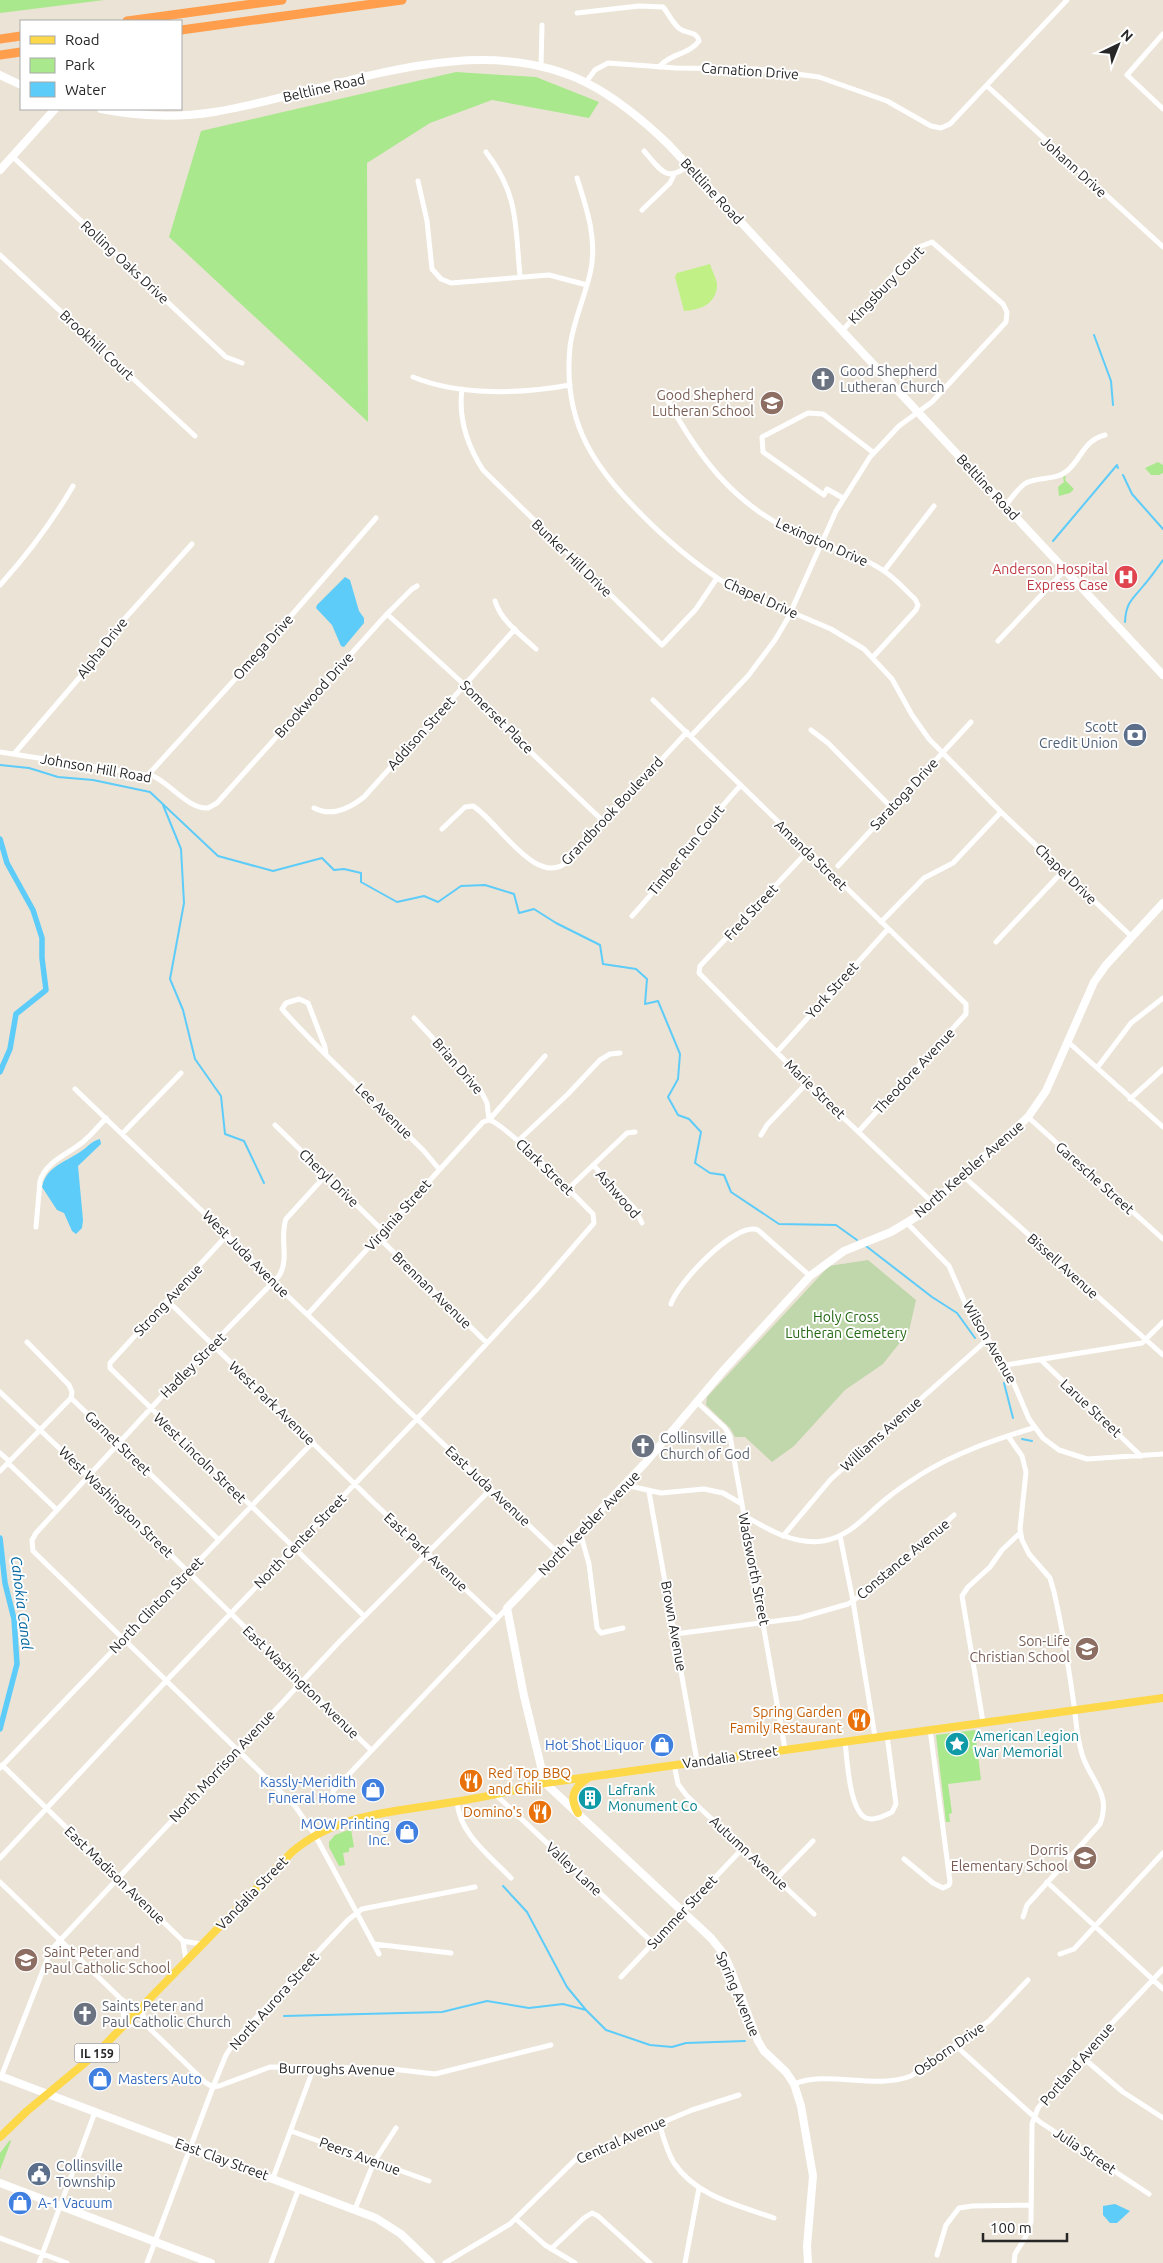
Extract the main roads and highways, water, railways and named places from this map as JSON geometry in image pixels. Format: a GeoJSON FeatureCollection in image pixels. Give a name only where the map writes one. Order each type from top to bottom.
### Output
{"type":"FeatureCollection","features":[{"type":"Feature","properties":{"kind":"highway"},"geometry":{"type":"LineString","coordinates":[[134,20],[282,0]]}},
{"type":"Feature","properties":{"kind":"highway"},"geometry":{"type":"LineString","coordinates":[[182,30],[402,0]]}},
{"type":"Feature","properties":{"kind":"highway"},"geometry":{"type":"LineString","coordinates":[[0,39],[20,36]]}},
{"type":"Feature","properties":{"kind":"highway"},"geometry":{"type":"LineString","coordinates":[[3,55],[20,52]]}},
{"type":"Feature","properties":{"kind":"main road","name":"Vandalia Street"},"geometry":{"type":"LineString","coordinates":[[0,2137],[98,2052],[283,1860],[315,1835],[331,1826],[354,1818],[456,1802],[545,1783],[1163,1698]]}},
{"type":"Feature","properties":{"kind":"main road"},"geometry":{"type":"LineString","coordinates":[[578,1813],[573,1805],[572,1796],[582,1782],[590,1777]]}},
{"type":"Feature","properties":{"kind":"water"},"geometry":{"type":"Polygon","coordinates":[[[345,577],[350,580],[359,611],[364,618],[364,623],[344,647],[341,646],[332,625],[316,608],[345,577]]]}},
{"type":"Feature","properties":{"kind":"water"},"geometry":{"type":"Polygon","coordinates":[[[100,1139],[101,1144],[78,1166],[83,1220],[82,1228],[76,1234],[72,1231],[64,1213],[57,1210],[42,1187],[44,1180],[52,1170],[100,1139]]]}},
{"type":"Feature","properties":{"kind":"water"},"geometry":{"type":"Polygon","coordinates":[[[1115,2204],[1130,2211],[1117,2223],[1110,2223],[1103,2215],[1103,2206],[1115,2204]]]}},
{"type":"Feature","properties":{"kind":"waterway"},"geometry":{"type":"LineString","coordinates":[[1094,335],[1111,381],[1113,405]]}},
{"type":"Feature","properties":{"kind":"waterway"},"geometry":{"type":"LineString","coordinates":[[1053,541],[1117,465],[1118,468]]}},
{"type":"Feature","properties":{"kind":"waterway"},"geometry":{"type":"LineString","coordinates":[[1123,475],[1132,494],[1163,529]]}},
{"type":"Feature","properties":{"kind":"waterway"},"geometry":{"type":"LineString","coordinates":[[1125,622],[1130,602],[1163,560]]}},
{"type":"Feature","properties":{"kind":"waterway"},"geometry":{"type":"LineString","coordinates":[[0,765],[29,768],[58,777],[93,780],[150,792],[218,856],[273,871],[322,858],[334,870],[344,869],[361,873],[361,882],[397,902],[424,896],[438,902],[461,886],[485,885],[514,894],[519,913],[534,909],[556,923],[600,945],[603,964],[636,969],[647,979],[645,1004],[658,1001],[680,1054],[678,1079],[668,1097],[678,1115],[689,1119],[701,1132],[695,1163],[710,1173],[724,1175],[731,1192],[779,1224],[836,1225],[857,1240]]}},
{"type":"Feature","properties":{"kind":"waterway"},"geometry":{"type":"LineString","coordinates":[[163,805],[181,849],[184,903],[170,979],[183,1010],[195,1059],[221,1096],[225,1134],[244,1141],[264,1183]]}},
{"type":"Feature","properties":{"kind":"waterway","name":"Cahokia Canal"},"geometry":{"type":"LineString","coordinates":[[0,839],[7,863],[33,910],[42,938],[42,958],[46,990],[16,1014],[10,1049],[0,1072]]}},
{"type":"Feature","properties":{"kind":"waterway"},"geometry":{"type":"LineString","coordinates":[[866,1246],[932,1297],[957,1313],[975,1338]]}},
{"type":"Feature","properties":{"kind":"waterway"},"geometry":{"type":"LineString","coordinates":[[1004,1383],[1013,1418]]}},
{"type":"Feature","properties":{"kind":"waterway"},"geometry":{"type":"LineString","coordinates":[[1022,1439],[1032,1441]]}},
{"type":"Feature","properties":{"kind":"waterway","name":"Cahokia Canal"},"geometry":{"type":"LineString","coordinates":[[0,1538],[5,1583],[14,1619],[17,1664],[0,1729]]}},
{"type":"Feature","properties":{"kind":"waterway"},"geometry":{"type":"LineString","coordinates":[[503,1886],[527,1912],[567,1987],[586,2010]]}},
{"type":"Feature","properties":{"kind":"waterway"},"geometry":{"type":"LineString","coordinates":[[284,2016],[442,2012],[487,2001],[529,2008],[563,2004],[586,2010],[606,2030],[650,2045],[672,2047],[686,2043],[745,2041]]}},
{"type":"Feature","properties":{"kind":"place","name":"Good Shepherd Lutheran Church"},"geometry":{"type":"Point","coordinates":[823,379]}},
{"type":"Feature","properties":{"kind":"place","name":"Good Shepherd Lutheran School"},"geometry":{"type":"Point","coordinates":[772,403]}},
{"type":"Feature","properties":{"kind":"place","name":"Anderson Hospital Express Case"},"geometry":{"type":"Point","coordinates":[1126,577]}},
{"type":"Feature","properties":{"kind":"place","name":"Scott Credit Union"},"geometry":{"type":"Point","coordinates":[1135,735]}},
{"type":"Feature","properties":{"kind":"place","name":"Collinsville Church of God"},"geometry":{"type":"Point","coordinates":[643,1446]}},
{"type":"Feature","properties":{"kind":"place","name":"Son-Life Christian School"},"geometry":{"type":"Point","coordinates":[1087,1649]}},
{"type":"Feature","properties":{"kind":"place","name":"Spring Garden Family Restaurant"},"geometry":{"type":"Point","coordinates":[859,1720]}},
{"type":"Feature","properties":{"kind":"place","name":"American Legion War Memorial"},"geometry":{"type":"Point","coordinates":[957,1744]}},
{"type":"Feature","properties":{"kind":"place","name":"Hot Shot Liquor"},"geometry":{"type":"Point","coordinates":[662,1745]}},
{"type":"Feature","properties":{"kind":"place","name":"Red Top BBQ and Chili"},"geometry":{"type":"Point","coordinates":[471,1781]}},
{"type":"Feature","properties":{"kind":"place","name":"Kassly-Meridith Funeral Home"},"geometry":{"type":"Point","coordinates":[373,1790]}},
{"type":"Feature","properties":{"kind":"place","name":"Lafrank Monument Co"},"geometry":{"type":"Point","coordinates":[590,1798]}},
{"type":"Feature","properties":{"kind":"place","name":"Domino's"},"geometry":{"type":"Point","coordinates":[540,1812]}},
{"type":"Feature","properties":{"kind":"place","name":"MOW Printing Inc."},"geometry":{"type":"Point","coordinates":[407,1832]}},
{"type":"Feature","properties":{"kind":"place","name":"Dorris Elementary School"},"geometry":{"type":"Point","coordinates":[1085,1858]}},
{"type":"Feature","properties":{"kind":"place","name":"Saint Peter and Paul Catholic School"},"geometry":{"type":"Point","coordinates":[26,1960]}},
{"type":"Feature","properties":{"kind":"place","name":"Saints Peter and Paul Catholic Church"},"geometry":{"type":"Point","coordinates":[85,2014]}},
{"type":"Feature","properties":{"kind":"place","name":"Masters Auto"},"geometry":{"type":"Point","coordinates":[100,2079]}},
{"type":"Feature","properties":{"kind":"place","name":"Collinsville Township"},"geometry":{"type":"Point","coordinates":[39,2174]}},
{"type":"Feature","properties":{"kind":"place","name":"A-1 Vacuum"},"geometry":{"type":"Point","coordinates":[20,2203]}},
{"type":"Feature","properties":{"kind":"park label","name":"Holy Cross Lutheran Cemetery"},"geometry":{"type":"Point","coordinates":[846,1325]}}]}
